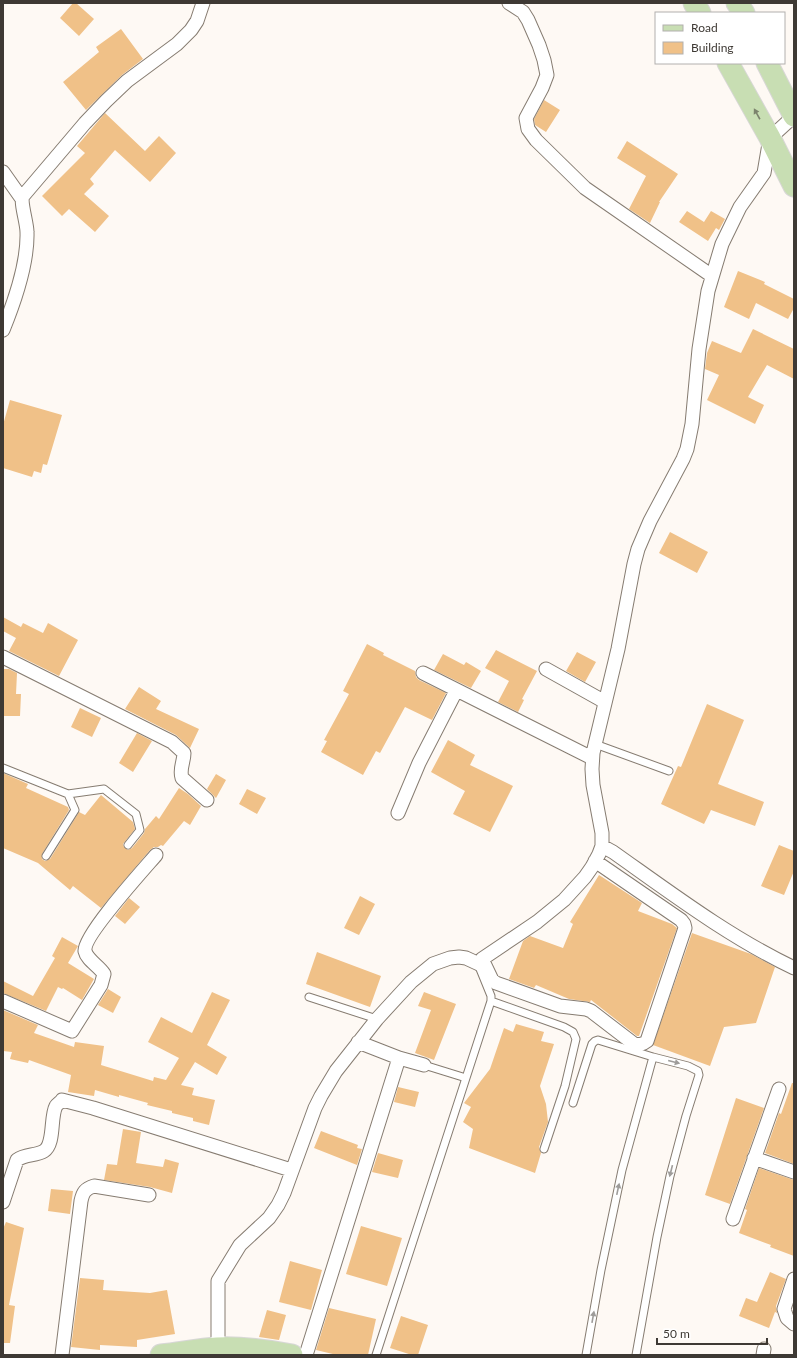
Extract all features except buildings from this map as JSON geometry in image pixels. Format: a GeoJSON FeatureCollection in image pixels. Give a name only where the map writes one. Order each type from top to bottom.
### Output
{"type":"FeatureCollection","features":[{"type":"Feature","properties":{"kind":"main road"},"geometry":{"type":"LineString","coordinates":[[694,3],[699,12]]}},
{"type":"Feature","properties":{"kind":"main road"},"geometry":{"type":"LineString","coordinates":[[737,3],[743,12]]}},
{"type":"Feature","properties":{"kind":"main road"},"geometry":{"type":"LineString","coordinates":[[729,64],[770,138],[794,186]]}},
{"type":"Feature","properties":{"kind":"main road"},"geometry":{"type":"LineString","coordinates":[[768,64],[794,116]]}},
{"type":"Feature","properties":{"kind":"main road"},"geometry":{"type":"LineString","coordinates":[[161,1355],[197,1353],[218,1348],[245,1352],[272,1351],[292,1355]]}},
{"type":"Feature","properties":{"kind":"street"},"geometry":{"type":"LineString","coordinates":[[22,199],[84,122],[127,82],[177,44],[191,30],[197,21],[203,3]]}},
{"type":"Feature","properties":{"kind":"street"},"geometry":{"type":"LineString","coordinates":[[509,3],[523,12],[528,20],[539,44],[547,75],[542,88],[526,118],[528,129],[532,135],[585,188],[712,276]]}},
{"type":"Feature","properties":{"kind":"street"},"geometry":{"type":"LineString","coordinates":[[481,962],[564,900],[585,877],[602,846],[602,833],[593,785],[592,758],[619,643],[634,564],[638,549],[650,521],[687,449],[692,424],[699,349],[708,291],[722,244],[740,207],[764,173],[770,138],[794,116]]}},
{"type":"Feature","properties":{"kind":"street"},"geometry":{"type":"LineString","coordinates":[[3,172],[22,199],[27,227],[25,256],[15,295],[3,330]]}},
{"type":"Feature","properties":{"kind":"street"},"geometry":{"type":"LineString","coordinates":[[3,657],[172,742],[184,753],[181,767],[182,778],[208,800]]}},
{"type":"Feature","properties":{"kind":"street"},"geometry":{"type":"LineString","coordinates":[[546,669],[605,702]]}},
{"type":"Feature","properties":{"kind":"street"},"geometry":{"type":"LineString","coordinates":[[423,673],[456,691],[592,758]]}},
{"type":"Feature","properties":{"kind":"street"},"geometry":{"type":"LineString","coordinates":[[398,813],[419,763],[456,691]]}},
{"type":"Feature","properties":{"kind":"street"},"geometry":{"type":"LineString","coordinates":[[602,846],[732,934],[794,968]]}},
{"type":"Feature","properties":{"kind":"street"},"geometry":{"type":"LineString","coordinates":[[3,1001],[72,1031],[100,985],[104,974],[85,952],[87,942],[116,902],[156,855]]}},
{"type":"Feature","properties":{"kind":"street"},"geometry":{"type":"LineString","coordinates":[[218,1348],[218,1281],[240,1245],[269,1218],[278,1205],[321,1096],[336,1071],[377,1019],[411,982],[433,964],[450,958],[459,957],[481,962],[492,980],[496,983],[560,1006],[586,1009],[591,1011],[634,1044],[640,1045],[646,1041],[685,928],[684,924],[681,920],[595,861]]}},
{"type":"Feature","properties":{"kind":"street"},"geometry":{"type":"LineString","coordinates":[[358,1042],[399,1058],[424,1065]]}},
{"type":"Feature","properties":{"kind":"street"},"geometry":{"type":"LineString","coordinates":[[306,1355],[399,1058]]}},
{"type":"Feature","properties":{"kind":"street"},"geometry":{"type":"LineString","coordinates":[[733,1219],[779,1089]]}},
{"type":"Feature","properties":{"kind":"street"},"geometry":{"type":"LineString","coordinates":[[3,1202],[17,1160],[25,1156],[44,1151],[47,1147],[56,1107],[62,1100],[93,1108],[291,1170]]}},
{"type":"Feature","properties":{"kind":"street"},"geometry":{"type":"LineString","coordinates":[[754,1158],[794,1172]]}},
{"type":"Feature","properties":{"kind":"street"},"geometry":{"type":"LineString","coordinates":[[62,1355],[83,1193],[87,1188],[94,1186],[149,1195]]}},
{"type":"Feature","properties":{"kind":"street"},"geometry":{"type":"LineString","coordinates":[[794,1279],[784,1309],[787,1318],[794,1324]]}},
{"type":"Feature","properties":{"kind":"lane"},"geometry":{"type":"LineString","coordinates":[[595,744],[669,771]]}},
{"type":"Feature","properties":{"kind":"lane"},"geometry":{"type":"LineString","coordinates":[[3,768],[68,794],[104,789],[136,814],[140,830],[128,846]]}},
{"type":"Feature","properties":{"kind":"lane"},"geometry":{"type":"LineString","coordinates":[[46,856],[75,810],[68,794]]}},
{"type":"Feature","properties":{"kind":"lane"},"geometry":{"type":"LineString","coordinates":[[376,1355],[491,1002],[491,996],[480,969],[481,962]]}},
{"type":"Feature","properties":{"kind":"lane"},"geometry":{"type":"LineString","coordinates":[[309,997],[377,1019]]}},
{"type":"Feature","properties":{"kind":"lane"},"geometry":{"type":"LineString","coordinates":[[491,1002],[564,1027],[573,1032],[576,1039],[564,1086],[544,1149]]}},
{"type":"Feature","properties":{"kind":"lane"},"geometry":{"type":"LineString","coordinates":[[573,1103],[592,1044],[598,1040],[688,1066],[698,1071],[699,1075],[670,1176],[657,1237],[636,1355]]}},
{"type":"Feature","properties":{"kind":"lane"},"geometry":{"type":"LineString","coordinates":[[586,1355],[601,1270],[622,1170],[654,1057]]}},
{"type":"Feature","properties":{"kind":"lane"},"geometry":{"type":"LineString","coordinates":[[424,1065],[466,1078]]}}]}
